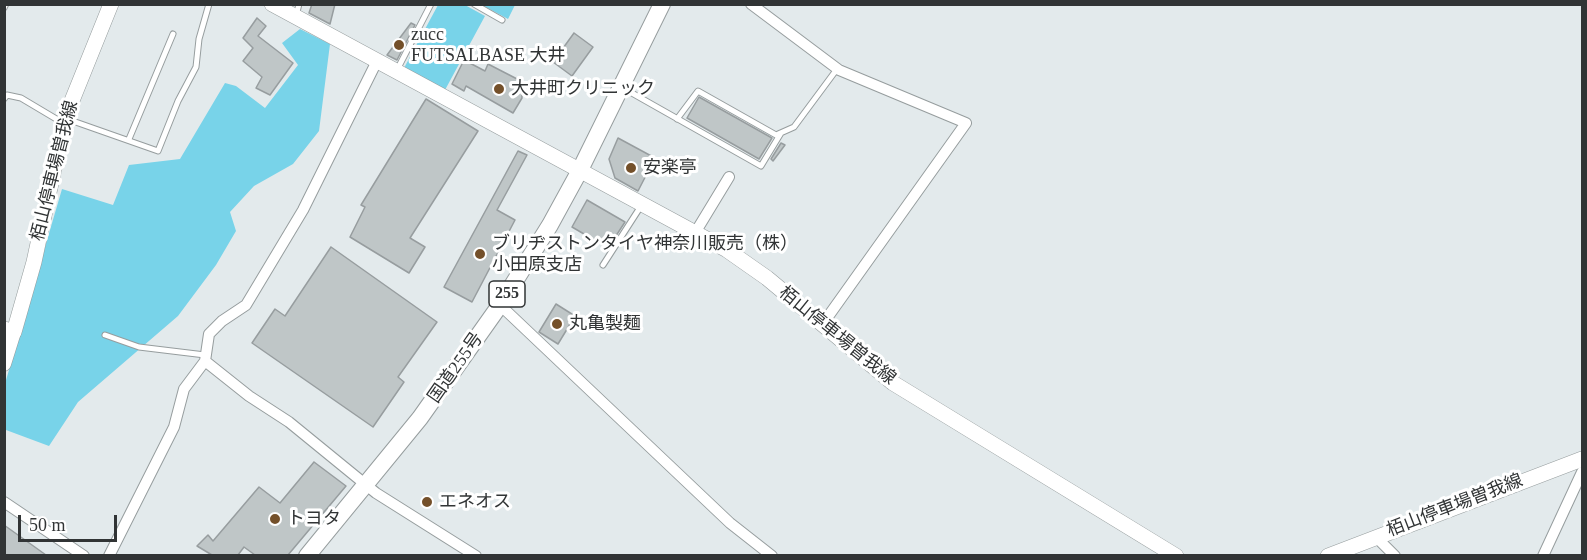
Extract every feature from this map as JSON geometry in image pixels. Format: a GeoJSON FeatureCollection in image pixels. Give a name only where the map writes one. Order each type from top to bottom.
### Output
{"type":"FeatureCollection","features":[{"type":"Feature","properties":{"kind":"highway","name":"国道255号"},"geometry":{"type":"LineString","coordinates":[[307,555],[420,418],[500,305],[550,225],[579,172],[662,4]]}},
{"type":"Feature","properties":{"kind":"main road","name":"栢山停車場曽我線"},"geometry":{"type":"LineString","coordinates":[[9,331],[34,262],[65,121],[111,4]]}},
{"type":"Feature","properties":{"kind":"main road","name":"栢山停車場曽我線"},"geometry":{"type":"LineString","coordinates":[[272,4],[297,11],[377,61],[746,262],[893,383],[1176,555]]}},
{"type":"Feature","properties":{"kind":"main road","name":"栢山停車場曽我線"},"geometry":{"type":"LineString","coordinates":[[1328,555],[1582,459]]}},
{"type":"Feature","properties":{"kind":"street"},"geometry":{"type":"LineString","coordinates":[[751,4],[837,69],[966,123],[822,326]]}},
{"type":"Feature","properties":{"kind":"street"},"geometry":{"type":"LineString","coordinates":[[109,555],[174,427],[184,389],[205,358],[209,334],[222,321],[246,305],[303,210],[377,61]]}},
{"type":"Feature","properties":{"kind":"street"},"geometry":{"type":"LineString","coordinates":[[695,233],[729,177]]}},
{"type":"Feature","properties":{"kind":"street"},"geometry":{"type":"LineString","coordinates":[[500,305],[730,523],[772,555]]}},
{"type":"Feature","properties":{"kind":"street"},"geometry":{"type":"LineString","coordinates":[[4,364],[9,331]]}},
{"type":"Feature","properties":{"kind":"street"},"geometry":{"type":"LineString","coordinates":[[205,358],[249,396],[289,422],[366,485],[428,528],[476,555]]}},
{"type":"Feature","properties":{"kind":"street"},"geometry":{"type":"LineString","coordinates":[[1543,555],[1582,472]]}},
{"type":"Feature","properties":{"kind":"street"},"geometry":{"type":"LineString","coordinates":[[4,502],[84,555]]}},
{"type":"Feature","properties":{"kind":"street"},"geometry":{"type":"LineString","coordinates":[[1376,537],[1395,555]]}},
{"type":"Feature","properties":{"kind":"lane"},"geometry":{"type":"LineString","coordinates":[[4,99],[8,95],[21,98],[65,121],[129,139],[158,151],[178,101],[196,67],[199,39],[209,4]]}},
{"type":"Feature","properties":{"kind":"lane"},"geometry":{"type":"LineString","coordinates":[[397,72],[431,4]]}},
{"type":"Feature","properties":{"kind":"lane"},"geometry":{"type":"LineString","coordinates":[[474,4],[502,20]]}},
{"type":"Feature","properties":{"kind":"lane"},"geometry":{"type":"LineString","coordinates":[[129,139],[173,34]]}},
{"type":"Feature","properties":{"kind":"lane"},"geometry":{"type":"LineString","coordinates":[[622,87],[761,166],[779,134],[794,127],[837,69]]}},
{"type":"Feature","properties":{"kind":"lane"},"geometry":{"type":"LineString","coordinates":[[677,119],[698,91],[779,134]]}},
{"type":"Feature","properties":{"kind":"lane"},"geometry":{"type":"LineString","coordinates":[[603,265],[642,204]]}},
{"type":"Feature","properties":{"kind":"lane"},"geometry":{"type":"LineString","coordinates":[[105,335],[148,348],[205,358]]}},
{"type":"Feature","properties":{"kind":"shaded area"},"geometry":{"type":"Polygon","coordinates":[[[438,5],[465,5],[485,16],[445,90],[404,68],[438,5]]]}},
{"type":"Feature","properties":{"kind":"shaded area"},"geometry":{"type":"Polygon","coordinates":[[[482,5],[515,5],[508,19],[482,5]]]}},
{"type":"Feature","properties":{"kind":"shaded area"},"geometry":{"type":"Polygon","coordinates":[[[300,29],[330,44],[319,131],[293,164],[254,186],[230,212],[236,231],[216,265],[178,316],[78,402],[49,446],[6,430],[4,387],[62,189],[113,205],[129,165],[180,159],[225,83],[236,86],[265,108],[298,65],[282,43],[300,29]]]}},
{"type":"Feature","properties":{"kind":"building"},"geometry":{"type":"Polygon","coordinates":[[[312,4],[335,4],[330,24],[309,13],[312,4]]]}},
{"type":"Feature","properties":{"kind":"building"},"geometry":{"type":"Polygon","coordinates":[[[257,18],[266,26],[258,36],[293,63],[270,95],[256,88],[262,77],[243,61],[253,48],[243,38],[257,18]]]}},
{"type":"Feature","properties":{"kind":"building"},"geometry":{"type":"Polygon","coordinates":[[[411,23],[415,25],[397,60],[387,55],[411,23]]]}},
{"type":"Feature","properties":{"kind":"building"},"geometry":{"type":"Polygon","coordinates":[[[574,33],[593,47],[572,76],[553,62],[574,33]]]}},
{"type":"Feature","properties":{"kind":"building","name":"大井町クリニック"},"geometry":{"type":"Polygon","coordinates":[[[464,60],[485,71],[488,64],[521,81],[522,98],[513,113],[466,86],[464,91],[452,84],[464,60]]]}},
{"type":"Feature","properties":{"kind":"building"},"geometry":{"type":"Polygon","coordinates":[[[699,97],[772,138],[759,159],[687,118],[699,97]]]}},
{"type":"Feature","properties":{"kind":"building"},"geometry":{"type":"Polygon","coordinates":[[[426,99],[478,131],[410,238],[425,247],[409,273],[350,237],[365,207],[361,205],[426,99]]]}},
{"type":"Feature","properties":{"kind":"building","name":"安楽亭"},"geometry":{"type":"Polygon","coordinates":[[[618,138],[655,158],[638,191],[615,178],[609,159],[618,138]]]}},
{"type":"Feature","properties":{"kind":"building"},"geometry":{"type":"Polygon","coordinates":[[[781,143],[785,145],[773,161],[771,159],[781,143]]]}},
{"type":"Feature","properties":{"kind":"building","name":"ブリヂストンタイヤ神奈川販売（株） 小田原支店"},"geometry":{"type":"Polygon","coordinates":[[[518,151],[527,155],[497,210],[515,220],[472,302],[444,287],[518,151]]]}},
{"type":"Feature","properties":{"kind":"building"},"geometry":{"type":"Polygon","coordinates":[[[587,200],[625,222],[608,248],[572,227],[587,200]]]}},
{"type":"Feature","properties":{"kind":"building"},"geometry":{"type":"Polygon","coordinates":[[[331,247],[437,322],[398,377],[404,382],[373,427],[252,343],[275,309],[285,316],[331,247]]]}},
{"type":"Feature","properties":{"kind":"building","name":"丸亀製麺"},"geometry":{"type":"Polygon","coordinates":[[[556,304],[575,316],[558,344],[539,332],[556,304]]]}},
{"type":"Feature","properties":{"kind":"building","name":"トヨタ"},"geometry":{"type":"Polygon","coordinates":[[[314,462],[346,486],[288,555],[255,555],[244,547],[238,555],[212,555],[197,546],[208,535],[213,541],[259,487],[280,503],[314,462]]]}},
{"type":"Feature","properties":{"kind":"building"},"geometry":{"type":"Polygon","coordinates":[[[4,525],[46,555],[4,555],[4,525]]]}},
{"type":"Feature","properties":{"kind":"place","name":"zucc FUTSALBASE 大井"},"geometry":{"type":"Point","coordinates":[399,45]}},
{"type":"Feature","properties":{"kind":"place","name":"大井町クリニック"},"geometry":{"type":"Point","coordinates":[499,89]}},
{"type":"Feature","properties":{"kind":"place","name":"安楽亭"},"geometry":{"type":"Point","coordinates":[631,168]}},
{"type":"Feature","properties":{"kind":"place","name":"ブリヂストンタイヤ神奈川販売（株） 小田原支店"},"geometry":{"type":"Point","coordinates":[480,254]}},
{"type":"Feature","properties":{"kind":"place","name":"丸亀製麺"},"geometry":{"type":"Point","coordinates":[557,324]}},
{"type":"Feature","properties":{"kind":"place","name":"エネオス"},"geometry":{"type":"Point","coordinates":[427,502]}},
{"type":"Feature","properties":{"kind":"place","name":"トヨタ"},"geometry":{"type":"Point","coordinates":[275,519]}}]}
